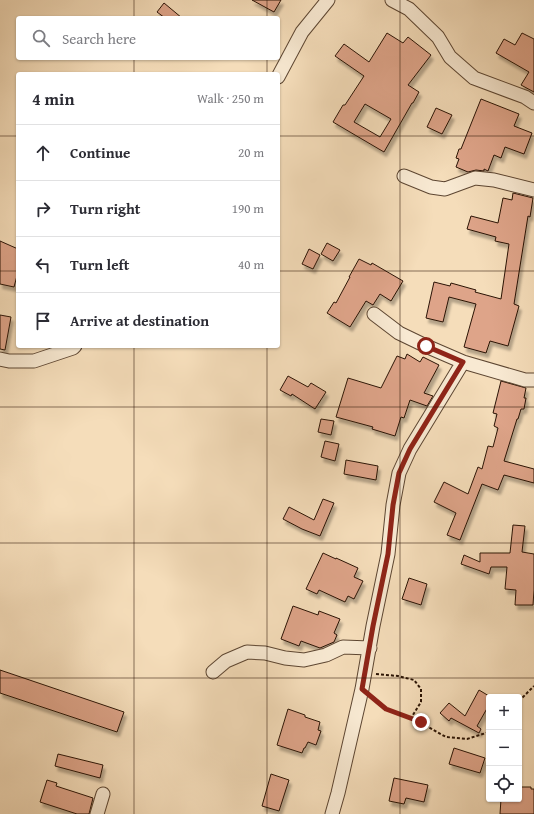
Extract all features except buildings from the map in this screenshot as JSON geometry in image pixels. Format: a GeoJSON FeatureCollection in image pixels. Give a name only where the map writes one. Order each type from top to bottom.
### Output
{"type":"FeatureCollection","features":[{"type":"Feature","properties":{"kind":"street"},"geometry":{"type":"LineString","coordinates":[[280,73],[302,32],[328,0]]}},
{"type":"Feature","properties":{"kind":"street"},"geometry":{"type":"LineString","coordinates":[[392,0],[409,10],[438,37],[450,57],[474,78],[526,97],[534,103]]}},
{"type":"Feature","properties":{"kind":"street"},"geometry":{"type":"LineString","coordinates":[[404,176],[431,187],[445,188],[474,178],[494,180],[534,190]]}},
{"type":"Feature","properties":{"kind":"street"},"geometry":{"type":"LineString","coordinates":[[374,314],[399,333],[463,362],[525,380],[534,380]]}},
{"type":"Feature","properties":{"kind":"street"},"geometry":{"type":"LineString","coordinates":[[0,359],[9,361],[34,361],[73,348]]}},
{"type":"Feature","properties":{"kind":"street"},"geometry":{"type":"LineString","coordinates":[[332,814],[362,689],[388,554],[393,505],[399,473],[410,449],[463,362]]}},
{"type":"Feature","properties":{"kind":"street"},"geometry":{"type":"LineString","coordinates":[[213,672],[226,661],[247,652],[265,653],[285,658],[304,660],[326,655],[343,647],[370,648]]}},
{"type":"Feature","properties":{"kind":"street"},"geometry":{"type":"LineString","coordinates":[[97,814],[103,794]]}},
{"type":"Feature","properties":{"kind":"path"},"geometry":{"type":"LineString","coordinates":[[365,673],[398,676],[414,680],[421,689],[421,702],[411,719]]}},
{"type":"Feature","properties":{"kind":"path"},"geometry":{"type":"LineString","coordinates":[[522,697],[534,686]]}},
{"type":"Feature","properties":{"kind":"path"},"geometry":{"type":"LineString","coordinates":[[362,689],[386,709],[421,722],[446,738],[467,739],[486,733]]}},
{"type":"Feature","properties":{"kind":"route"},"geometry":{"type":"LineString","coordinates":[[421,722],[386,709],[362,689],[388,554],[393,505],[399,473],[410,449],[463,362],[426,346]]}}]}
